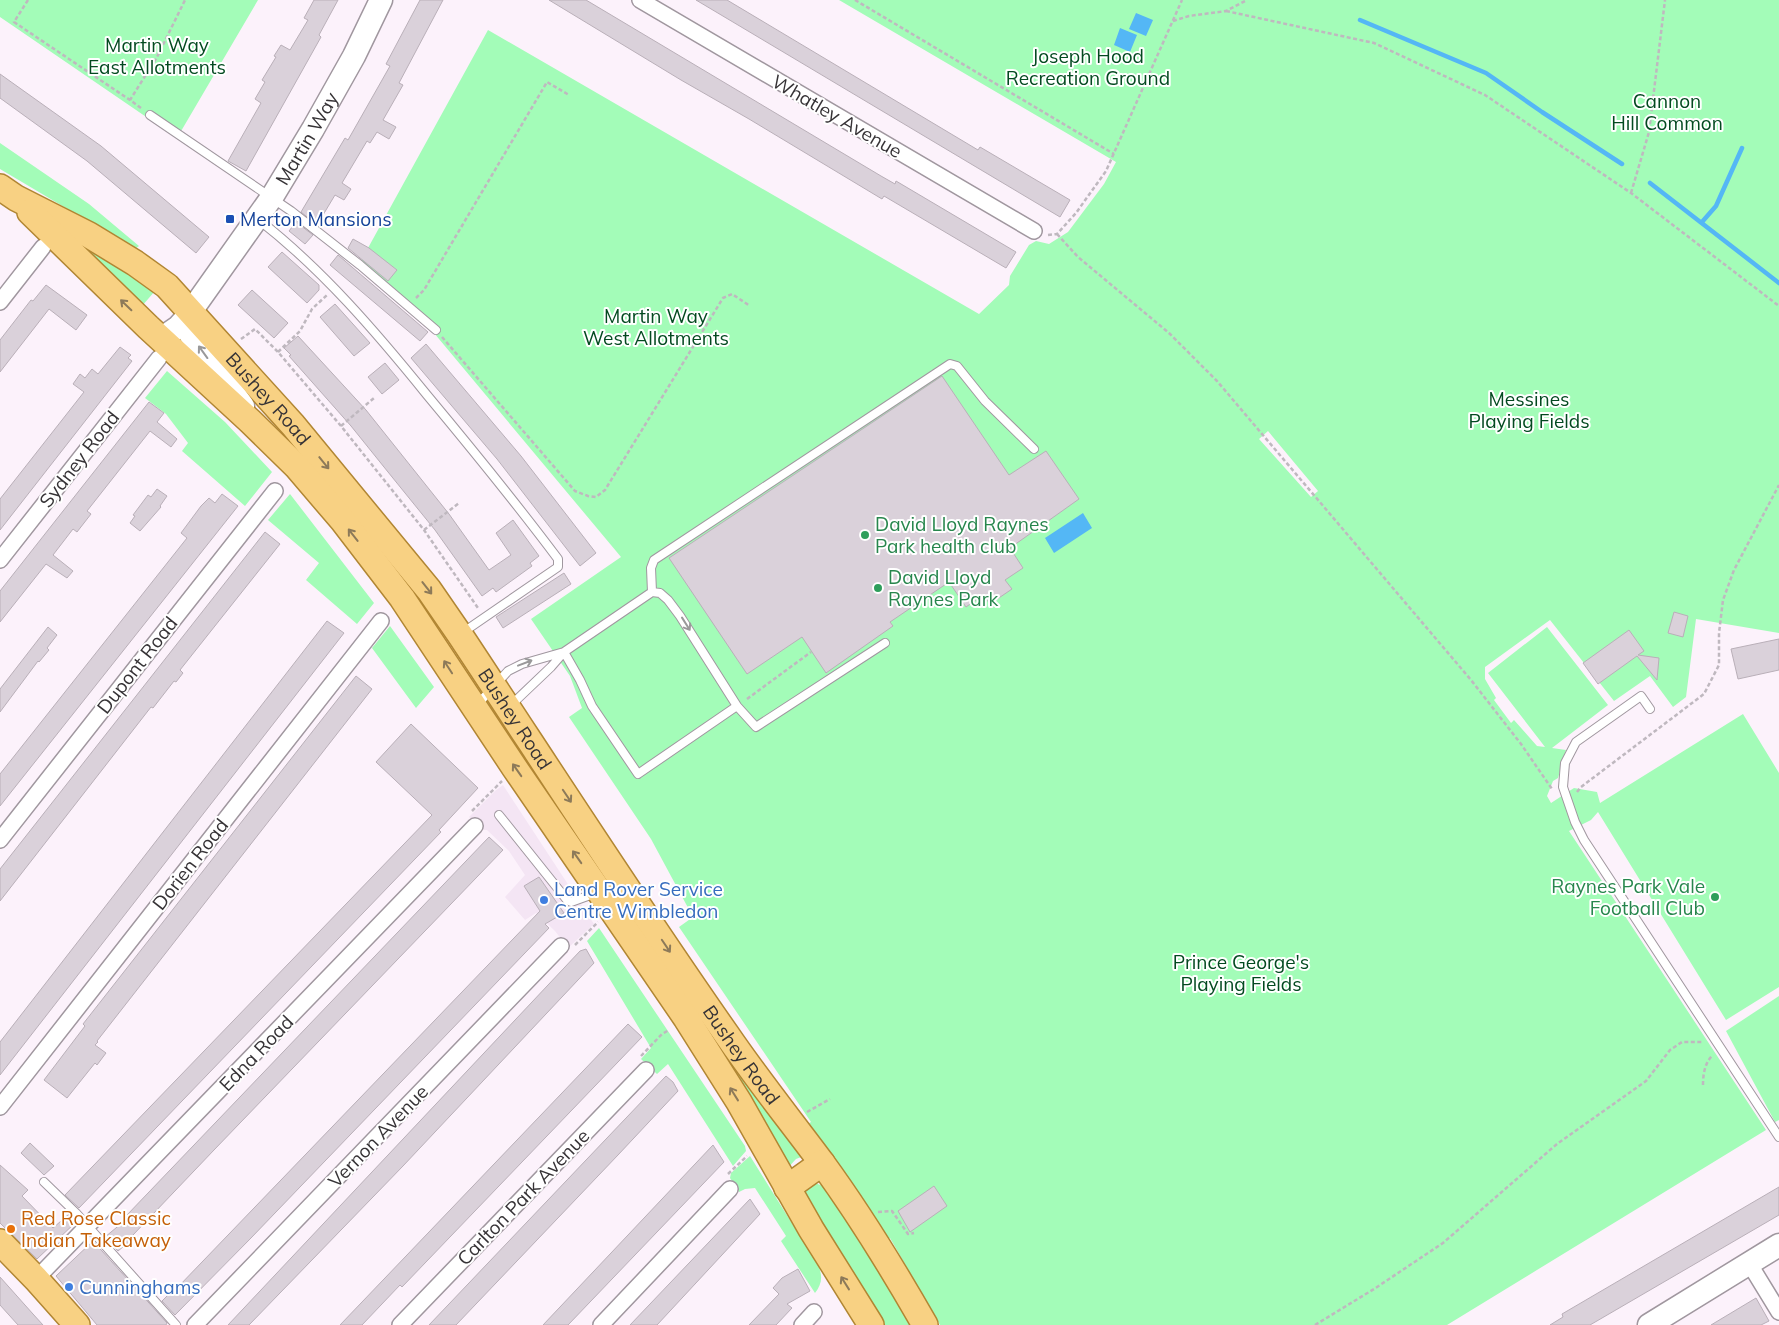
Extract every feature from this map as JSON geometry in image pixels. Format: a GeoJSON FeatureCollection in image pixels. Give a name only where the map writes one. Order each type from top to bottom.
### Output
{"type":"FeatureCollection","features":[{"type":"Feature","properties":{"kind":"main road","name":"Martin Way"},"geometry":{"type":"LineString","coordinates":[[160,348],[189,314],[272,197],[354,56],[381,0]]}},
{"type":"Feature","properties":{"kind":"main road","name":"Bushey Road"},"geometry":{"type":"LineString","coordinates":[[8,192],[89,235],[135,263],[167,286],[189,314],[293,425],[429,590],[705,1004],[755,1076],[822,1163],[893,1269],[925,1325]]}},
{"type":"Feature","properties":{"kind":"main road","name":"Bushey Road"},"geometry":{"type":"LineString","coordinates":[[8,192],[160,348],[250,421],[296,466],[402,598],[686,1018],[739,1102],[787,1188],[871,1325]]}},
{"type":"Feature","properties":{"kind":"main road","name":"Bushey Road"},"geometry":{"type":"LineString","coordinates":[[189,314],[190,334],[240,401],[250,421]]}},
{"type":"Feature","properties":{"kind":"main road"},"geometry":{"type":"LineString","coordinates":[[787,1188],[822,1163]]}},
{"type":"Feature","properties":{"kind":"main road"},"geometry":{"type":"LineString","coordinates":[[0,1242],[77,1325]]}},
{"type":"Feature","properties":{"kind":"main road"},"geometry":{"type":"LineString","coordinates":[[1649,1325],[1779,1245]]}},
{"type":"Feature","properties":{"kind":"street","name":"Whatley Avenue"},"geometry":{"type":"LineString","coordinates":[[640,0],[1034,231]]}},
{"type":"Feature","properties":{"kind":"street"},"geometry":{"type":"LineString","coordinates":[[0,302],[44,247]]}},
{"type":"Feature","properties":{"kind":"street","name":"Sydney Road"},"geometry":{"type":"LineString","coordinates":[[0,560],[160,348]]}},
{"type":"Feature","properties":{"kind":"street","name":"Dupont Road"},"geometry":{"type":"LineString","coordinates":[[0,840],[274,491]]}},
{"type":"Feature","properties":{"kind":"street","name":"Dorien Road"},"geometry":{"type":"LineString","coordinates":[[0,1107],[381,621]]}},
{"type":"Feature","properties":{"kind":"street","name":"Edna Road"},"geometry":{"type":"LineString","coordinates":[[36,1279],[475,826]]}},
{"type":"Feature","properties":{"kind":"street","name":"Vernon Avenue"},"geometry":{"type":"LineString","coordinates":[[195,1325],[561,946]]}},
{"type":"Feature","properties":{"kind":"street","name":"Carlton Park Avenue"},"geometry":{"type":"LineString","coordinates":[[400,1325],[646,1070]]}},
{"type":"Feature","properties":{"kind":"street"},"geometry":{"type":"LineString","coordinates":[[601,1325],[730,1189]]}},
{"type":"Feature","properties":{"kind":"street"},"geometry":{"type":"LineString","coordinates":[[1749,1263],[1779,1312]]}},
{"type":"Feature","properties":{"kind":"street"},"geometry":{"type":"LineString","coordinates":[[802,1325],[814,1312]]}},
{"type":"Feature","properties":{"kind":"lane"},"geometry":{"type":"LineString","coordinates":[[150,115],[272,197],[352,259],[436,330]]}},
{"type":"Feature","properties":{"kind":"lane"},"geometry":{"type":"LineString","coordinates":[[258,218],[335,287],[390,350],[513,499],[558,559],[558,567],[460,635]]}},
{"type":"Feature","properties":{"kind":"lane"},"geometry":{"type":"LineString","coordinates":[[652,592],[651,568],[654,560],[950,364],[957,366],[985,401],[1034,449]]}},
{"type":"Feature","properties":{"kind":"lane"},"geometry":{"type":"LineString","coordinates":[[508,708],[564,652],[652,592],[660,593],[668,600],[738,706],[756,727],[884,643]]}},
{"type":"Feature","properties":{"kind":"lane"},"geometry":{"type":"LineString","coordinates":[[475,708],[508,671],[522,664],[564,652]]}},
{"type":"Feature","properties":{"kind":"lane"},"geometry":{"type":"LineString","coordinates":[[564,652],[592,706],[638,774],[738,706]]}},
{"type":"Feature","properties":{"kind":"lane"},"geometry":{"type":"LineString","coordinates":[[1650,709],[1641,696],[1576,742],[1565,763],[1564,786],[1570,806],[1584,840],[1779,1137]]}},
{"type":"Feature","properties":{"kind":"lane"},"geometry":{"type":"LineString","coordinates":[[499,815],[567,900],[571,902],[601,892]]}},
{"type":"Feature","properties":{"kind":"lane"},"geometry":{"type":"LineString","coordinates":[[44,1182],[88,1227],[176,1325]]}},
{"type":"Feature","properties":{"kind":"path"},"geometry":{"type":"LineString","coordinates":[[28,0],[14,22],[150,115]]}},
{"type":"Feature","properties":{"kind":"path"},"geometry":{"type":"LineString","coordinates":[[130,100],[157,57],[185,0]]}},
{"type":"Feature","properties":{"kind":"path"},"geometry":{"type":"LineString","coordinates":[[855,0],[1114,154]]}},
{"type":"Feature","properties":{"kind":"path"},"geometry":{"type":"LineString","coordinates":[[1182,0],[1106,171],[1057,234],[1078,257],[1168,333],[1217,381],[1471,680],[1521,744],[1548,783],[1570,806]]}},
{"type":"Feature","properties":{"kind":"path"},"geometry":{"type":"LineString","coordinates":[[1226,11],[1247,0]]}},
{"type":"Feature","properties":{"kind":"path"},"geometry":{"type":"LineString","coordinates":[[1631,193],[1649,132],[1664,0]]}},
{"type":"Feature","properties":{"kind":"path"},"geometry":{"type":"LineString","coordinates":[[1173,21],[1189,16],[1226,11],[1374,43],[1485,95],[1631,193],[1779,306]]}},
{"type":"Feature","properties":{"kind":"path"},"geometry":{"type":"LineString","coordinates":[[409,307],[424,290],[547,82],[569,95]]}},
{"type":"Feature","properties":{"kind":"path"},"geometry":{"type":"LineString","coordinates":[[278,352],[300,331],[312,309],[335,287]]}},
{"type":"Feature","properties":{"kind":"path"},"geometry":{"type":"LineString","coordinates":[[436,330],[576,491],[596,497],[605,490],[723,298],[732,294],[750,306]]}},
{"type":"Feature","properties":{"kind":"path"},"geometry":{"type":"LineString","coordinates":[[240,339],[255,329],[278,352],[341,426],[424,530],[485,618]]}},
{"type":"Feature","properties":{"kind":"path"},"geometry":{"type":"LineString","coordinates":[[341,426],[374,398]]}},
{"type":"Feature","properties":{"kind":"path"},"geometry":{"type":"LineString","coordinates":[[1570,806],[1572,797],[1581,787],[1704,694],[1719,665],[1719,633],[1723,600],[1734,570],[1779,485]]}},
{"type":"Feature","properties":{"kind":"path"},"geometry":{"type":"LineString","coordinates":[[424,530],[460,503]]}},
{"type":"Feature","properties":{"kind":"path"},"geometry":{"type":"LineString","coordinates":[[738,706],[812,652]]}},
{"type":"Feature","properties":{"kind":"path"},"geometry":{"type":"LineString","coordinates":[[475,826],[466,817],[506,777]]}},
{"type":"Feature","properties":{"kind":"path"},"geometry":{"type":"LineString","coordinates":[[561,946],[569,951],[601,919]]}},
{"type":"Feature","properties":{"kind":"path"},"geometry":{"type":"LineString","coordinates":[[646,1070],[636,1062],[649,1047],[668,1031]]}},
{"type":"Feature","properties":{"kind":"path"},"geometry":{"type":"LineString","coordinates":[[1315,1325],[1374,1289],[1443,1243],[1557,1144],[1646,1081],[1670,1050],[1682,1042],[1717,1043]]}},
{"type":"Feature","properties":{"kind":"path"},"geometry":{"type":"LineString","coordinates":[[1702,1085],[1703,1074],[1710,1057],[1717,1052],[1726,1056]]}},
{"type":"Feature","properties":{"kind":"path"},"geometry":{"type":"LineString","coordinates":[[791,1122],[830,1099]]}},
{"type":"Feature","properties":{"kind":"path"},"geometry":{"type":"LineString","coordinates":[[730,1189],[726,1182],[726,1176],[750,1153]]}},
{"type":"Feature","properties":{"kind":"path"},"geometry":{"type":"LineString","coordinates":[[875,1212],[892,1211],[908,1234],[914,1233]]}},
{"type":"Feature","properties":{"kind":"shaded area","name":"Land Rover Service Centre Wimbledon"},"geometry":{"type":"Polygon","coordinates":[[[503,785],[594,924],[568,948],[555,931],[536,913],[525,920],[505,897],[525,875],[509,851],[487,830],[484,830],[469,817],[503,785]]]}},
{"type":"Feature","properties":{"kind":"green space","name":"Martin Way East Allotments"},"geometry":{"type":"Polygon","coordinates":[[[0,0],[258,0],[177,138],[0,17],[0,0]]]}},
{"type":"Feature","properties":{"kind":"green space"},"geometry":{"type":"Polygon","coordinates":[[[839,0],[1779,0],[1779,633],[1696,619],[1686,697],[1673,707],[1650,676],[1614,701],[1550,620],[1485,667],[1485,679],[1496,698],[1494,700],[1511,723],[1514,720],[1537,746],[1545,747],[1488,673],[1547,627],[1608,705],[1552,748],[1566,750],[1558,778],[1553,781],[1547,796],[1551,803],[1574,788],[1597,792],[1600,803],[1743,714],[1779,773],[1779,987],[1726,1020],[1598,812],[1591,820],[1569,831],[1766,1130],[1447,1325],[940,1325],[890,1238],[882,1241],[803,1127],[811,1122],[679,927],[693,917],[651,839],[569,717],[582,708],[570,676],[531,619],[621,557],[434,333],[357,268],[488,30],[979,314],[1009,285],[1010,276],[1029,245],[1036,241],[1049,244],[1068,232],[1104,184],[1116,162],[839,0]],[[1268,431],[1259,439],[1311,497],[1318,491],[1268,431]]]}},
{"type":"Feature","properties":{"kind":"green space"},"geometry":{"type":"Polygon","coordinates":[[[0,143],[89,204],[139,246],[135,249],[0,169],[0,143]]]}},
{"type":"Feature","properties":{"kind":"green space"},"geometry":{"type":"Polygon","coordinates":[[[77,237],[155,291],[142,306],[73,241],[77,237]]]}},
{"type":"Feature","properties":{"kind":"green space"},"geometry":{"type":"Polygon","coordinates":[[[167,371],[225,422],[272,472],[245,506],[182,451],[188,443],[166,414],[145,398],[167,371]]]}},
{"type":"Feature","properties":{"kind":"green space"},"geometry":{"type":"Polygon","coordinates":[[[290,494],[374,603],[357,624],[306,580],[319,563],[268,520],[290,494]]]}},
{"type":"Feature","properties":{"kind":"green space"},"geometry":{"type":"Polygon","coordinates":[[[390,626],[434,687],[416,708],[372,648],[390,626]]]}},
{"type":"Feature","properties":{"kind":"green space"},"geometry":{"type":"Polygon","coordinates":[[[499,712],[804,1156],[796,1159],[786,1170],[548,801],[532,769],[499,719],[499,712]]]}},
{"type":"Feature","properties":{"kind":"green space"},"geometry":{"type":"Polygon","coordinates":[[[599,928],[745,1146],[746,1151],[733,1166],[668,1064],[657,1074],[641,1059],[651,1048],[587,941],[599,928]]]}},
{"type":"Feature","properties":{"kind":"green space"},"geometry":{"type":"Polygon","coordinates":[[[1779,996],[1779,1120],[1775,1122],[1726,1031],[1779,996]]]}},
{"type":"Feature","properties":{"kind":"green space"},"geometry":{"type":"Polygon","coordinates":[[[750,1156],[818,1265],[821,1280],[815,1293],[781,1241],[786,1236],[755,1188],[739,1192],[730,1178],[731,1173],[750,1156]]]}},
{"type":"Feature","properties":{"kind":"green space"},"geometry":{"type":"Polygon","coordinates":[[[815,1183],[826,1187],[831,1192],[912,1325],[883,1325],[802,1198],[804,1186],[815,1183]]]}},
{"type":"Feature","properties":{"kind":"water"},"geometry":{"type":"Polygon","coordinates":[[[1136,13],[1153,20],[1146,36],[1129,29],[1136,13]]]}},
{"type":"Feature","properties":{"kind":"water"},"geometry":{"type":"Polygon","coordinates":[[[1120,28],[1137,35],[1130,52],[1114,45],[1120,28]]]}},
{"type":"Feature","properties":{"kind":"water"},"geometry":{"type":"Polygon","coordinates":[[[1083,513],[1092,528],[1054,553],[1045,538],[1083,513]]]}},
{"type":"Feature","properties":{"kind":"building"},"geometry":{"type":"Polygon","coordinates":[[[314,0],[338,0],[319,35],[321,37],[246,171],[228,161],[261,103],[255,99],[265,82],[262,80],[276,57],[274,56],[281,45],[290,50],[308,20],[304,18],[314,0]]]}},
{"type":"Feature","properties":{"kind":"building"},"geometry":{"type":"Polygon","coordinates":[[[420,0],[443,0],[399,83],[403,85],[383,120],[396,127],[389,139],[377,132],[370,143],[367,141],[342,183],[351,189],[344,200],[335,195],[317,225],[301,212],[345,138],[348,140],[390,66],[386,64],[420,0]]]}},
{"type":"Feature","properties":{"kind":"building"},"geometry":{"type":"Polygon","coordinates":[[[549,0],[586,0],[881,176],[895,184],[896,181],[1016,252],[1006,268],[884,196],[882,199],[549,0]]]}},
{"type":"Feature","properties":{"kind":"building"},"geometry":{"type":"Polygon","coordinates":[[[696,0],[727,0],[978,150],[980,147],[1070,200],[1060,217],[696,0]]]}},
{"type":"Feature","properties":{"kind":"building"},"geometry":{"type":"Polygon","coordinates":[[[0,74],[101,146],[209,237],[196,253],[87,161],[0,98],[0,74]]]}},
{"type":"Feature","properties":{"kind":"building"},"geometry":{"type":"Polygon","coordinates":[[[296,222],[313,235],[305,244],[289,231],[296,222]]]}},
{"type":"Feature","properties":{"kind":"building"},"geometry":{"type":"Polygon","coordinates":[[[353,239],[369,248],[397,270],[388,281],[348,248],[353,239]]]}},
{"type":"Feature","properties":{"kind":"building"},"geometry":{"type":"Polygon","coordinates":[[[282,252],[319,285],[319,290],[307,303],[268,267],[282,252]]]}},
{"type":"Feature","properties":{"kind":"building"},"geometry":{"type":"Polygon","coordinates":[[[338,255],[428,332],[420,341],[330,265],[338,255]]]}},
{"type":"Feature","properties":{"kind":"building"},"geometry":{"type":"Polygon","coordinates":[[[46,285],[87,315],[76,330],[49,309],[0,372],[0,340],[31,300],[33,301],[46,285]]]}},
{"type":"Feature","properties":{"kind":"building"},"geometry":{"type":"Polygon","coordinates":[[[252,290],[288,323],[274,338],[238,305],[252,290]]]}},
{"type":"Feature","properties":{"kind":"building"},"geometry":{"type":"Polygon","coordinates":[[[335,304],[370,343],[354,356],[320,317],[335,304]]]}},
{"type":"Feature","properties":{"kind":"building"},"geometry":{"type":"Polygon","coordinates":[[[298,336],[366,410],[449,514],[489,570],[511,555],[496,533],[513,520],[539,556],[530,563],[532,566],[496,592],[493,588],[482,596],[435,530],[351,426],[289,356],[291,355],[284,348],[298,336]]]}},
{"type":"Feature","properties":{"kind":"building"},"geometry":{"type":"Polygon","coordinates":[[[426,344],[521,456],[596,553],[580,566],[497,459],[411,358],[426,344]]]}},
{"type":"Feature","properties":{"kind":"building"},"geometry":{"type":"Polygon","coordinates":[[[120,347],[131,355],[128,358],[132,361],[0,530],[0,499],[84,392],[73,384],[80,374],[85,378],[92,369],[98,374],[120,347]]]}},
{"type":"Feature","properties":{"kind":"building"},"geometry":{"type":"Polygon","coordinates":[[[385,363],[399,380],[382,394],[368,377],[385,363]]]}},
{"type":"Feature","properties":{"kind":"building","name":"David Lloyd Raynes Park health club"},"geometry":{"type":"Polygon","coordinates":[[[942,376],[1009,475],[1046,451],[1079,499],[1010,548],[1023,568],[1005,580],[1012,589],[990,604],[983,595],[966,607],[949,582],[890,622],[893,626],[826,673],[802,637],[747,674],[669,558],[942,376]]]}},
{"type":"Feature","properties":{"kind":"building"},"geometry":{"type":"Polygon","coordinates":[[[149,402],[164,413],[157,422],[177,439],[171,447],[150,431],[87,511],[91,514],[77,532],[73,529],[53,555],[73,571],[67,578],[46,564],[0,622],[0,591],[149,402]]]}},
{"type":"Feature","properties":{"kind":"building"},"geometry":{"type":"Polygon","coordinates":[[[157,489],[167,496],[161,507],[140,531],[130,523],[135,516],[133,515],[148,495],[151,497],[157,489]]]}},
{"type":"Feature","properties":{"kind":"building"},"geometry":{"type":"Polygon","coordinates":[[[222,494],[238,506],[0,806],[0,774],[187,538],[181,533],[201,506],[209,498],[215,503],[222,494]]]}},
{"type":"Feature","properties":{"kind":"building"},"geometry":{"type":"Polygon","coordinates":[[[265,532],[280,544],[180,670],[183,673],[176,682],[174,681],[153,708],[151,707],[0,901],[0,869],[265,532]]]}},
{"type":"Feature","properties":{"kind":"building"},"geometry":{"type":"Polygon","coordinates":[[[564,573],[571,584],[503,628],[496,617],[564,573]]]}},
{"type":"Feature","properties":{"kind":"building"},"geometry":{"type":"Polygon","coordinates":[[[1674,612],[1688,616],[1683,637],[1668,633],[1674,612]]]}},
{"type":"Feature","properties":{"kind":"building"},"geometry":{"type":"Polygon","coordinates":[[[327,621],[344,633],[0,1075],[0,1042],[327,621]]]}},
{"type":"Feature","properties":{"kind":"building"},"geometry":{"type":"Polygon","coordinates":[[[48,627],[57,635],[47,648],[49,650],[38,661],[0,712],[0,689],[48,627]]]}},
{"type":"Feature","properties":{"kind":"building"},"geometry":{"type":"Polygon","coordinates":[[[1629,630],[1644,651],[1638,655],[1659,658],[1657,680],[1637,656],[1598,684],[1583,663],[1629,630]]]}},
{"type":"Feature","properties":{"kind":"building"},"geometry":{"type":"Polygon","coordinates":[[[1779,639],[1779,670],[1738,679],[1731,649],[1779,639]]]}},
{"type":"Feature","properties":{"kind":"building"},"geometry":{"type":"Polygon","coordinates":[[[356,676],[372,689],[97,1041],[95,1045],[106,1053],[97,1065],[95,1063],[67,1098],[44,1080],[85,1026],[83,1024],[356,676]]]}},
{"type":"Feature","properties":{"kind":"building"},"geometry":{"type":"Polygon","coordinates":[[[411,724],[478,788],[439,830],[441,832],[79,1208],[65,1195],[432,815],[376,762],[411,724]]]}},
{"type":"Feature","properties":{"kind":"building"},"geometry":{"type":"Polygon","coordinates":[[[489,837],[503,850],[133,1235],[135,1237],[118,1251],[105,1237],[128,1218],[126,1216],[489,837]]]}},
{"type":"Feature","properties":{"kind":"building"},"geometry":{"type":"Polygon","coordinates":[[[539,877],[564,913],[545,924],[549,928],[175,1315],[162,1301],[177,1288],[540,911],[524,886],[539,877]]]}},
{"type":"Feature","properties":{"kind":"building"},"geometry":{"type":"Polygon","coordinates":[[[586,949],[594,963],[403,1166],[249,1325],[228,1325],[580,951],[586,949]]]}},
{"type":"Feature","properties":{"kind":"building"},"geometry":{"type":"Polygon","coordinates":[[[628,1024],[642,1037],[402,1287],[400,1285],[362,1325],[340,1325],[628,1024]]]}},
{"type":"Feature","properties":{"kind":"building"},"geometry":{"type":"Polygon","coordinates":[[[666,1076],[673,1082],[678,1091],[618,1155],[456,1325],[429,1325],[666,1076]]]}},
{"type":"Feature","properties":{"kind":"building"},"geometry":{"type":"Polygon","coordinates":[[[30,1143],[54,1166],[44,1175],[21,1153],[30,1143]]]}},
{"type":"Feature","properties":{"kind":"building"},"geometry":{"type":"Polygon","coordinates":[[[713,1145],[724,1162],[568,1325],[543,1325],[713,1145]]]}},
{"type":"Feature","properties":{"kind":"building"},"geometry":{"type":"Polygon","coordinates":[[[0,1165],[28,1190],[22,1196],[53,1228],[69,1214],[76,1222],[37,1259],[0,1223],[0,1165]]]}},
{"type":"Feature","properties":{"kind":"building"},"geometry":{"type":"Polygon","coordinates":[[[934,1186],[947,1206],[910,1232],[898,1211],[934,1186]]]}},
{"type":"Feature","properties":{"kind":"building"},"geometry":{"type":"Polygon","coordinates":[[[1779,1187],[1779,1215],[1590,1325],[1550,1325],[1563,1317],[1562,1314],[1779,1187]]]}},
{"type":"Feature","properties":{"kind":"building"},"geometry":{"type":"Polygon","coordinates":[[[750,1199],[760,1214],[657,1325],[630,1325],[750,1199]]]}},
{"type":"Feature","properties":{"kind":"building"},"geometry":{"type":"Polygon","coordinates":[[[93,1241],[167,1323],[166,1325],[97,1325],[56,1276],[93,1241]]]}},
{"type":"Feature","properties":{"kind":"building"},"geometry":{"type":"Polygon","coordinates":[[[798,1269],[810,1291],[787,1304],[792,1308],[776,1325],[749,1325],[779,1294],[773,1288],[782,1278],[798,1269]]]}},
{"type":"Feature","properties":{"kind":"building"},"geometry":{"type":"Polygon","coordinates":[[[0,1277],[43,1325],[18,1325],[0,1305],[0,1277]]]}},
{"type":"Feature","properties":{"kind":"building"},"geometry":{"type":"Polygon","coordinates":[[[1756,1298],[1769,1321],[1761,1325],[1711,1325],[1756,1298]]]}},
{"type":"Feature","properties":{"kind":"waterway"},"geometry":{"type":"LineString","coordinates":[[1360,20],[1486,73],[1622,164]]}},
{"type":"Feature","properties":{"kind":"waterway"},"geometry":{"type":"LineString","coordinates":[[1702,222],[1716,206],[1742,148]]}},
{"type":"Feature","properties":{"kind":"waterway"},"geometry":{"type":"LineString","coordinates":[[1650,183],[1779,283]]}},
{"type":"Feature","properties":{"kind":"place","name":"Merton Mansions"},"geometry":{"type":"Point","coordinates":[230,219]}},
{"type":"Feature","properties":{"kind":"place","name":"David Lloyd Raynes Park health club"},"geometry":{"type":"Point","coordinates":[865,535]}},
{"type":"Feature","properties":{"kind":"place","name":"David Lloyd Raynes Park"},"geometry":{"type":"Point","coordinates":[878,588]}},
{"type":"Feature","properties":{"kind":"place","name":"Raynes Park Vale Football Club"},"geometry":{"type":"Point","coordinates":[1715,897]}},
{"type":"Feature","properties":{"kind":"place","name":"Land Rover Service Centre Wimbledon"},"geometry":{"type":"Point","coordinates":[544,900]}},
{"type":"Feature","properties":{"kind":"place","name":"Red Rose Classic Indian Takeaway"},"geometry":{"type":"Point","coordinates":[11,1229]}},
{"type":"Feature","properties":{"kind":"place","name":"Cunninghams"},"geometry":{"type":"Point","coordinates":[69,1287]}},
{"type":"Feature","properties":{"kind":"park label","name":"Joseph Hood Recreation Ground"},"geometry":{"type":"Point","coordinates":[1088,67]}},
{"type":"Feature","properties":{"kind":"park label","name":"Cannon Hill Common"},"geometry":{"type":"Point","coordinates":[1667,112]}},
{"type":"Feature","properties":{"kind":"park label","name":"Martin Way West Allotments"},"geometry":{"type":"Point","coordinates":[656,327]}},
{"type":"Feature","properties":{"kind":"park label","name":"Messines Playing Fields"},"geometry":{"type":"Point","coordinates":[1529,410]}},
{"type":"Feature","properties":{"kind":"park label","name":"Prince George's Playing Fields"},"geometry":{"type":"Point","coordinates":[1241,973]}}]}
